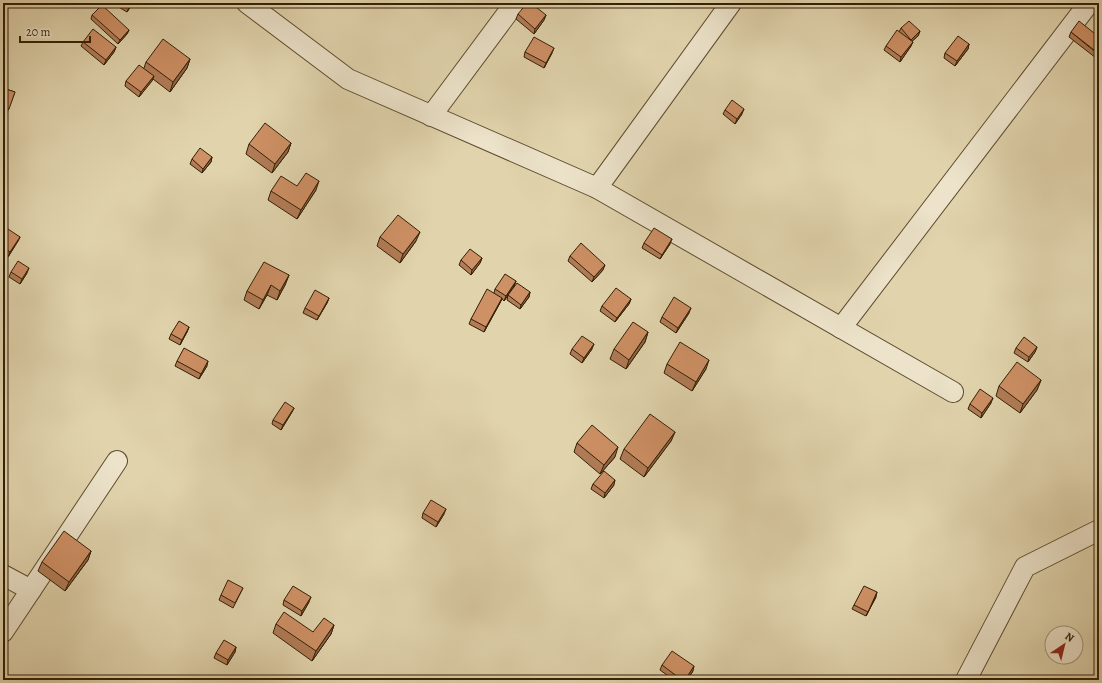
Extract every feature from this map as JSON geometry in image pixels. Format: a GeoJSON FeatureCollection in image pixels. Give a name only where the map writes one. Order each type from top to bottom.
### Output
{"type":"FeatureCollection","features":[{"type":"Feature","properties":{"kind":"street"},"geometry":{"type":"LineString","coordinates":[[247,3],[348,79],[597,188],[953,392]]}},
{"type":"Feature","properties":{"kind":"street"},"geometry":{"type":"LineString","coordinates":[[431,116],[515,3]]}},
{"type":"Feature","properties":{"kind":"street"},"geometry":{"type":"LineString","coordinates":[[597,188],[731,3]]}},
{"type":"Feature","properties":{"kind":"street"},"geometry":{"type":"LineString","coordinates":[[841,328],[1089,3]]}},
{"type":"Feature","properties":{"kind":"street"},"geometry":{"type":"LineString","coordinates":[[3,632],[117,461]]}},
{"type":"Feature","properties":{"kind":"street"},"geometry":{"type":"LineString","coordinates":[[966,680],[1025,567],[1099,530]]}},
{"type":"Feature","properties":{"kind":"street"},"geometry":{"type":"LineString","coordinates":[[3,575],[31,590]]}},
{"type":"Feature","properties":{"kind":"building"},"geometry":{"type":"Polygon","coordinates":[[[121,3],[131,3],[129,7],[121,3]]]}},
{"type":"Feature","properties":{"kind":"building"},"geometry":{"type":"Polygon","coordinates":[[[527,3],[531,3],[546,15],[535,29],[518,14],[527,3]]]}},
{"type":"Feature","properties":{"kind":"building"},"geometry":{"type":"Polygon","coordinates":[[[102,5],[129,30],[120,40],[92,15],[102,5]]]}},
{"type":"Feature","properties":{"kind":"building"},"geometry":{"type":"Polygon","coordinates":[[[909,21],[920,31],[911,40],[901,28],[909,21]]]}},
{"type":"Feature","properties":{"kind":"building"},"geometry":{"type":"Polygon","coordinates":[[[1079,21],[1099,37],[1098,53],[1071,32],[1079,21]]]}},
{"type":"Feature","properties":{"kind":"building"},"geometry":{"type":"Polygon","coordinates":[[[93,29],[116,47],[106,60],[83,42],[93,29]]]}},
{"type":"Feature","properties":{"kind":"building"},"geometry":{"type":"Polygon","coordinates":[[[897,30],[913,42],[901,57],[886,46],[897,30]]]}},
{"type":"Feature","properties":{"kind":"building"},"geometry":{"type":"Polygon","coordinates":[[[958,36],[969,44],[957,61],[945,53],[958,36]]]}},
{"type":"Feature","properties":{"kind":"building"},"geometry":{"type":"Polygon","coordinates":[[[534,37],[554,48],[546,63],[525,52],[534,37]]]}},
{"type":"Feature","properties":{"kind":"building"},"geometry":{"type":"Polygon","coordinates":[[[163,39],[190,59],[173,82],[146,62],[163,39]]]}},
{"type":"Feature","properties":{"kind":"building"},"geometry":{"type":"Polygon","coordinates":[[[139,65],[154,76],[141,92],[126,81],[139,65]]]}},
{"type":"Feature","properties":{"kind":"building"},"geometry":{"type":"Polygon","coordinates":[[[3,88],[15,92],[9,109],[3,106],[3,88]]]}},
{"type":"Feature","properties":{"kind":"building"},"geometry":{"type":"Polygon","coordinates":[[[732,100],[744,109],[737,119],[725,110],[732,100]]]}},
{"type":"Feature","properties":{"kind":"building"},"geometry":{"type":"Polygon","coordinates":[[[265,123],[291,143],[275,164],[249,144],[265,123]]]}},
{"type":"Feature","properties":{"kind":"building"},"geometry":{"type":"Polygon","coordinates":[[[200,148],[212,157],[203,169],[192,159],[200,148]]]}},
{"type":"Feature","properties":{"kind":"building"},"geometry":{"type":"Polygon","coordinates":[[[306,173],[319,181],[301,210],[271,191],[281,176],[297,186],[306,173]]]}},
{"type":"Feature","properties":{"kind":"building"},"geometry":{"type":"Polygon","coordinates":[[[398,215],[420,232],[403,254],[380,237],[398,215]]]}},
{"type":"Feature","properties":{"kind":"building"},"geometry":{"type":"Polygon","coordinates":[[[5,227],[20,237],[10,252],[3,247],[3,230],[5,227]]]}},
{"type":"Feature","properties":{"kind":"building"},"geometry":{"type":"Polygon","coordinates":[[[654,228],[672,239],[662,255],[644,243],[654,228]]]}},
{"type":"Feature","properties":{"kind":"building"},"geometry":{"type":"Polygon","coordinates":[[[581,243],[605,265],[594,277],[570,256],[581,243]]]}},
{"type":"Feature","properties":{"kind":"building"},"geometry":{"type":"Polygon","coordinates":[[[470,249],[482,258],[472,270],[461,260],[470,249]]]}},
{"type":"Feature","properties":{"kind":"building"},"geometry":{"type":"Polygon","coordinates":[[[18,261],[29,268],[22,279],[11,272],[18,261]]]}},
{"type":"Feature","properties":{"kind":"building"},"geometry":{"type":"Polygon","coordinates":[[[264,262],[289,275],[280,291],[271,285],[263,300],[247,291],[264,262]]]}},
{"type":"Feature","properties":{"kind":"building"},"geometry":{"type":"Polygon","coordinates":[[[505,274],[516,281],[506,296],[495,289],[505,274]]]}},
{"type":"Feature","properties":{"kind":"building"},"geometry":{"type":"Polygon","coordinates":[[[517,283],[530,292],[521,305],[508,295],[517,283]]]}},
{"type":"Feature","properties":{"kind":"building"},"geometry":{"type":"Polygon","coordinates":[[[616,288],[631,299],[617,318],[602,306],[616,288]]]}},
{"type":"Feature","properties":{"kind":"building"},"geometry":{"type":"Polygon","coordinates":[[[487,289],[502,298],[486,327],[471,319],[487,289]]]}},
{"type":"Feature","properties":{"kind":"building"},"geometry":{"type":"Polygon","coordinates":[[[315,290],[329,298],[319,316],[305,308],[315,290]]]}},
{"type":"Feature","properties":{"kind":"building"},"geometry":{"type":"Polygon","coordinates":[[[674,297],[691,308],[678,328],[662,317],[674,297]]]}},
{"type":"Feature","properties":{"kind":"building"},"geometry":{"type":"Polygon","coordinates":[[[179,321],[189,327],[182,340],[171,334],[179,321]]]}},
{"type":"Feature","properties":{"kind":"building"},"geometry":{"type":"Polygon","coordinates":[[[633,322],[648,332],[629,360],[614,349],[633,322]]]}},
{"type":"Feature","properties":{"kind":"building"},"geometry":{"type":"Polygon","coordinates":[[[582,336],[594,344],[584,358],[572,349],[582,336]]]}},
{"type":"Feature","properties":{"kind":"building"},"geometry":{"type":"Polygon","coordinates":[[[1024,337],[1037,347],[1029,357],[1016,348],[1024,337]]]}},
{"type":"Feature","properties":{"kind":"building"},"geometry":{"type":"Polygon","coordinates":[[[680,342],[709,360],[696,382],[667,364],[680,342]]]}},
{"type":"Feature","properties":{"kind":"building"},"geometry":{"type":"Polygon","coordinates":[[[184,348],[208,361],[201,374],[177,361],[184,348]]]}},
{"type":"Feature","properties":{"kind":"building"},"geometry":{"type":"Polygon","coordinates":[[[1017,362],[1041,380],[1023,404],[999,386],[1017,362]]]}},
{"type":"Feature","properties":{"kind":"building"},"geometry":{"type":"Polygon","coordinates":[[[980,389],[993,398],[982,413],[970,404],[980,389]]]}},
{"type":"Feature","properties":{"kind":"building"},"geometry":{"type":"Polygon","coordinates":[[[285,402],[294,408],[283,425],[273,420],[285,402]]]}},
{"type":"Feature","properties":{"kind":"building"},"geometry":{"type":"Polygon","coordinates":[[[650,414],[675,432],[648,468],[624,449],[650,414]]]}},
{"type":"Feature","properties":{"kind":"building"},"geometry":{"type":"Polygon","coordinates":[[[592,425],[618,447],[604,465],[577,443],[592,425]]]}},
{"type":"Feature","properties":{"kind":"building"},"geometry":{"type":"Polygon","coordinates":[[[604,471],[615,480],[605,493],[593,484],[604,471]]]}},
{"type":"Feature","properties":{"kind":"building"},"geometry":{"type":"Polygon","coordinates":[[[431,500],[446,509],[438,522],[423,513],[431,500]]]}},
{"type":"Feature","properties":{"kind":"building"},"geometry":{"type":"Polygon","coordinates":[[[64,531],[91,551],[69,582],[42,562],[64,531]]]}},
{"type":"Feature","properties":{"kind":"building"},"geometry":{"type":"Polygon","coordinates":[[[228,580],[243,588],[235,603],[221,595],[228,580]]]}},
{"type":"Feature","properties":{"kind":"building"},"geometry":{"type":"Polygon","coordinates":[[[293,586],[311,597],[302,611],[284,600],[293,586]]]}},
{"type":"Feature","properties":{"kind":"building"},"geometry":{"type":"Polygon","coordinates":[[[864,586],[877,592],[868,612],[854,605],[864,586]]]}},
{"type":"Feature","properties":{"kind":"building"},"geometry":{"type":"Polygon","coordinates":[[[284,612],[313,632],[324,618],[334,625],[316,651],[276,624],[284,612]]]}},
{"type":"Feature","properties":{"kind":"building"},"geometry":{"type":"Polygon","coordinates":[[[224,640],[236,647],[228,660],[216,653],[224,640]]]}},
{"type":"Feature","properties":{"kind":"building"},"geometry":{"type":"Polygon","coordinates":[[[672,651],[694,666],[685,680],[682,680],[662,665],[672,651]]]}}]}
